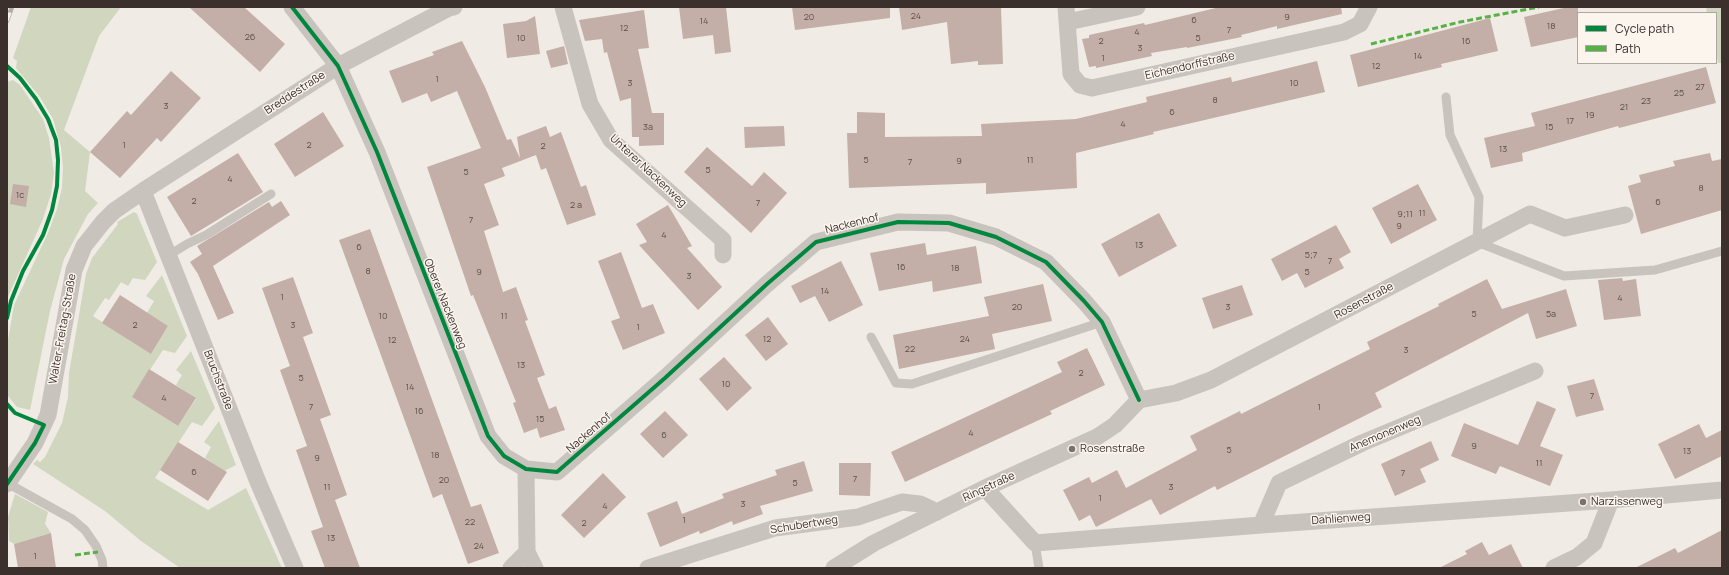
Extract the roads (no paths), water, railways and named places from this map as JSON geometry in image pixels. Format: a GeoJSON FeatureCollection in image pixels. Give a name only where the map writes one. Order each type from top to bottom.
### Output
{"type":"FeatureCollection","features":[{"type":"Feature","properties":{"kind":"street","name":"Oberer Nackenweg"},"geometry":{"type":"LineString","coordinates":[[292,7],[338,66],[376,152],[488,436],[504,456],[526,469]]}},
{"type":"Feature","properties":{"kind":"street","name":"Breddestraße"},"geometry":{"type":"LineString","coordinates":[[143,191],[338,66],[449,8],[454,7]]}},
{"type":"Feature","properties":{"kind":"street","name":"Unterer Nackenweg"},"geometry":{"type":"LineString","coordinates":[[563,7],[590,104],[611,140],[723,240],[723,255]]}},
{"type":"Feature","properties":{"kind":"street"},"geometry":{"type":"LineString","coordinates":[[1067,15],[1137,7]]}},
{"type":"Feature","properties":{"kind":"street","name":"Eichendorffstraße"},"geometry":{"type":"LineString","coordinates":[[1067,15],[1071,74],[1080,85],[1092,88],[1344,32],[1360,24],[1369,7]]}},
{"type":"Feature","properties":{"kind":"street","name":"Bruchstraße"},"geometry":{"type":"LineString","coordinates":[[143,191],[258,482],[295,568]]}},
{"type":"Feature","properties":{"kind":"street","name":"Walter-Freitag-Straße"},"geometry":{"type":"LineString","coordinates":[[7,483],[35,443],[48,415],[74,270],[84,246],[114,211],[143,191]]}},
{"type":"Feature","properties":{"kind":"street","name":"Rosenstraße"},"geometry":{"type":"LineString","coordinates":[[1139,400],[1176,393],[1211,380],[1530,214],[1565,228],[1625,215]]}},
{"type":"Feature","properties":{"kind":"street","name":"Nackenhof"},"geometry":{"type":"LineString","coordinates":[[526,469],[557,472],[665,378],[816,242],[898,222],[949,223],[996,237],[1046,262],[1102,322],[1139,400]]}},
{"type":"Feature","properties":{"kind":"street","name":"Anemonenweg"},"geometry":{"type":"LineString","coordinates":[[1261,525],[1279,483],[1362,443],[1535,371]]}},
{"type":"Feature","properties":{"kind":"street","name":"Ringstraße"},"geometry":{"type":"LineString","coordinates":[[834,568],[874,543],[985,488],[1097,437],[1115,425],[1139,400]]}},
{"type":"Feature","properties":{"kind":"street"},"geometry":{"type":"LineString","coordinates":[[526,469],[527,552],[535,568]]}},
{"type":"Feature","properties":{"kind":"street"},"geometry":{"type":"LineString","coordinates":[[985,488],[1035,543]]}},
{"type":"Feature","properties":{"kind":"street","name":"Dahlienweg"},"geometry":{"type":"LineString","coordinates":[[1035,543],[1611,500],[1722,490]]}},
{"type":"Feature","properties":{"kind":"street"},"geometry":{"type":"LineString","coordinates":[[1554,568],[1576,556],[1594,543],[1611,500]]}},
{"type":"Feature","properties":{"kind":"street","name":"Schubertweg"},"geometry":{"type":"LineString","coordinates":[[648,568],[775,528],[858,517],[902,502],[920,504],[937,512]]}},
{"type":"Feature","properties":{"kind":"street"},"geometry":{"type":"LineString","coordinates":[[511,568],[527,552]]}},
{"type":"Feature","properties":{"kind":"lane"},"geometry":{"type":"LineString","coordinates":[[1446,97],[1450,135],[1479,197],[1477,242],[1564,276],[1655,270],[1722,251]]}},
{"type":"Feature","properties":{"kind":"lane"},"geometry":{"type":"LineString","coordinates":[[169,255],[206,235],[271,194]]}},
{"type":"Feature","properties":{"kind":"lane"},"geometry":{"type":"LineString","coordinates":[[871,337],[896,383],[912,384],[1102,322]]}},
{"type":"Feature","properties":{"kind":"lane"},"geometry":{"type":"LineString","coordinates":[[7,483],[72,519],[85,530],[96,546],[102,560],[103,568]]}},
{"type":"Feature","properties":{"kind":"lane"},"geometry":{"type":"LineString","coordinates":[[1035,543],[1039,568]]}},
{"type":"Feature","properties":{"kind":"railway"},"geometry":{"type":"LineString","coordinates":[[7,21],[12,7]]}},
{"type":"Feature","properties":{"kind":"place","name":"Rosenstraße"},"geometry":{"type":"Point","coordinates":[1072,449]}},
{"type":"Feature","properties":{"kind":"place","name":"Narzissenweg"},"geometry":{"type":"Point","coordinates":[1583,502]}}]}
